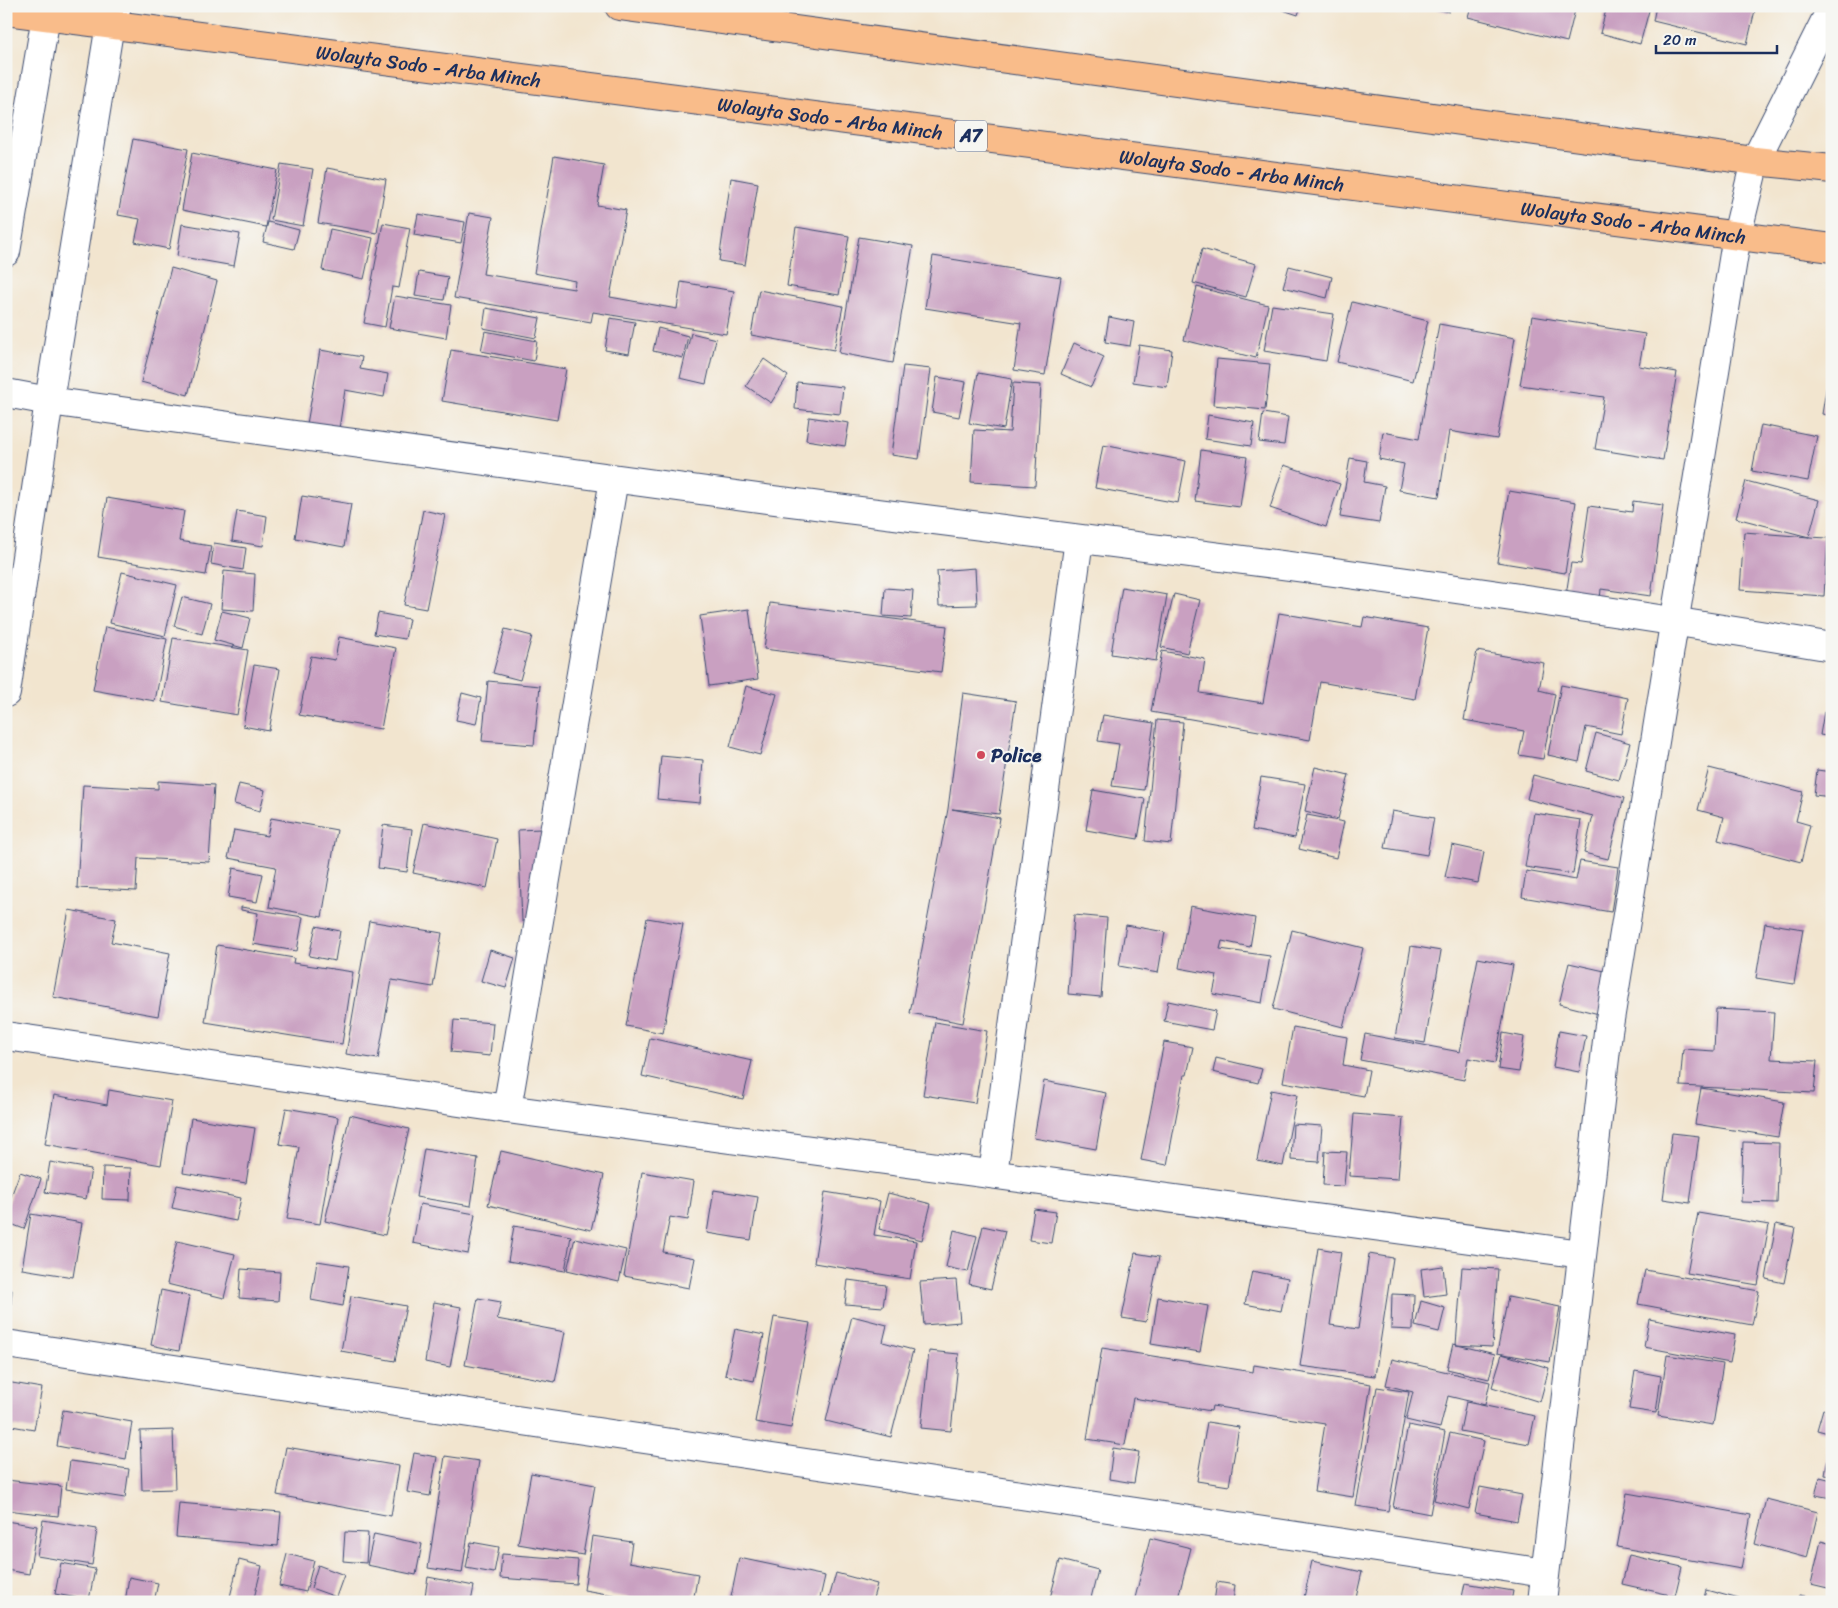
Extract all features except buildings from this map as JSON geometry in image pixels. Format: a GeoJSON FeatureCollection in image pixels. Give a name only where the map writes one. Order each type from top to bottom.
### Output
{"type":"FeatureCollection","features":[{"type":"Feature","properties":{"kind":"highway"},"geometry":{"type":"LineString","coordinates":[[619,6],[1755,161],[1832,169]]}},
{"type":"Feature","properties":{"kind":"highway","name":"Wolayta Sodo - Arba Minch"},"geometry":{"type":"LineString","coordinates":[[6,10],[114,15],[1832,248]]}},
{"type":"Feature","properties":{"kind":"street"},"geometry":{"type":"LineString","coordinates":[[1542,1602],[1608,1032],[1737,235],[1755,161],[1832,8]]}},
{"type":"Feature","properties":{"kind":"street"},"geometry":{"type":"LineString","coordinates":[[6,252],[48,11]]}},
{"type":"Feature","properties":{"kind":"street"},"geometry":{"type":"LineString","coordinates":[[6,693],[49,401],[114,15]]}},
{"type":"Feature","properties":{"kind":"street"},"geometry":{"type":"LineString","coordinates":[[6,393],[49,401],[614,479],[1080,539],[1675,621],[1832,647]]}},
{"type":"Feature","properties":{"kind":"street"},"geometry":{"type":"LineString","coordinates":[[507,1109],[614,479]]}},
{"type":"Feature","properties":{"kind":"street"},"geometry":{"type":"LineString","coordinates":[[992,1174],[1080,539]]}},
{"type":"Feature","properties":{"kind":"street"},"geometry":{"type":"LineString","coordinates":[[6,1036],[507,1109],[1582,1254]]}},
{"type":"Feature","properties":{"kind":"street"},"geometry":{"type":"LineString","coordinates":[[6,1344],[1545,1573]]}},
{"type":"Feature","properties":{"kind":"place","name":"Police"},"geometry":{"type":"Point","coordinates":[981,755]}}]}
